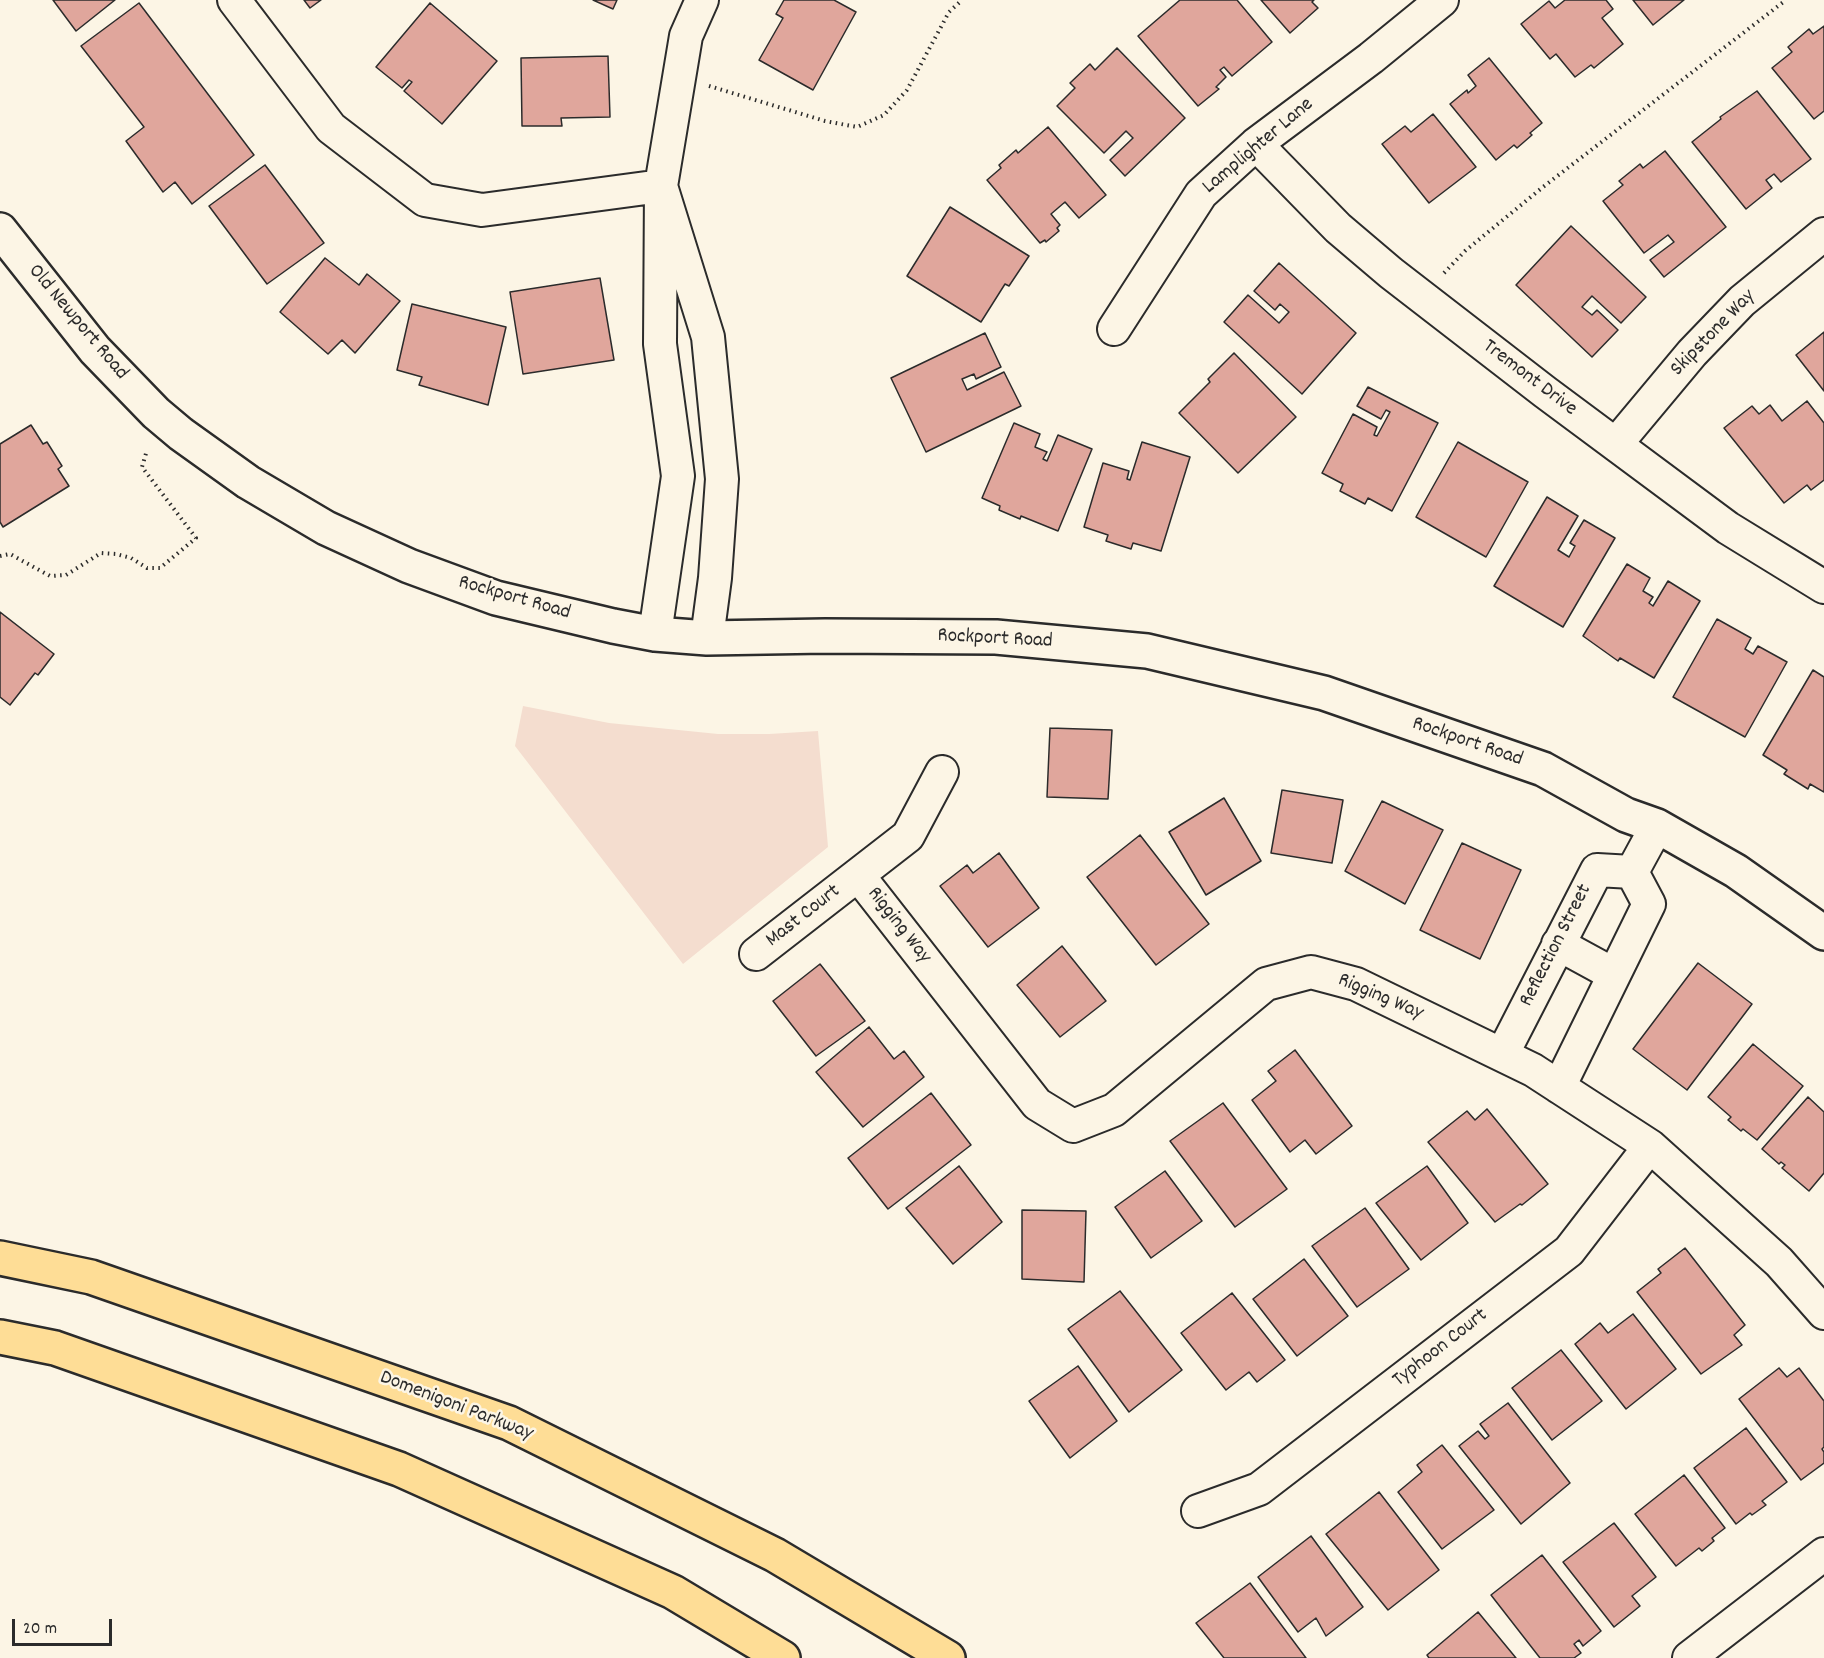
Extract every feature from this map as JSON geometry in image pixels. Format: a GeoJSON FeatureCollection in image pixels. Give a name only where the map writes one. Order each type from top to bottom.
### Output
{"type":"FeatureCollection","features":[{"type":"Feature","properties":{"kind":"main road","name":"Domenigoni Parkway"},"geometry":{"type":"LineString","coordinates":[[0,1258],[91,1277],[509,1423],[775,1555],[948,1658]]}},
{"type":"Feature","properties":{"kind":"main road"},"geometry":{"type":"LineString","coordinates":[[0,1337],[55,1348],[399,1469],[673,1592],[783,1658]]}},
{"type":"Feature","properties":{"kind":"street"},"geometry":{"type":"LineString","coordinates":[[234,0],[331,128],[425,200],[482,210],[661,186]]}},
{"type":"Feature","properties":{"kind":"street"},"geometry":{"type":"LineString","coordinates":[[655,634],[678,476],[660,344],[661,186],[686,36],[702,0]]}},
{"type":"Feature","properties":{"kind":"street","name":"Lamplighter Lane"},"geometry":{"type":"LineString","coordinates":[[1114,329],[1201,194],[1256,144],[1371,58],[1442,0]]}},
{"type":"Feature","properties":{"kind":"street","name":"Tremont Drive"},"geometry":{"type":"LineString","coordinates":[[1256,144],[1338,228],[1422,297],[1728,528],[1824,587]]}},
{"type":"Feature","properties":{"kind":"street"},"geometry":{"type":"LineString","coordinates":[[661,186],[708,337],[722,479],[715,578],[707,639]]}},
{"type":"Feature","properties":{"kind":"street","name":"Old Newport Road"},"geometry":{"type":"LineString","coordinates":[[0,230],[95,350],[156,413]]}},
{"type":"Feature","properties":{"kind":"street","name":"Skipstone Way"},"geometry":{"type":"LineString","coordinates":[[1616,444],[1692,353],[1742,301],[1824,234]]}},
{"type":"Feature","properties":{"kind":"street"},"geometry":{"type":"LineString","coordinates":[[665,377],[711,370]]}},
{"type":"Feature","properties":{"kind":"street","name":"Rockport Road"},"geometry":{"type":"LineString","coordinates":[[156,413],[181,434],[248,482],[326,528],[409,566],[496,598],[613,626],[655,634],[707,639],[825,636],[996,637],[1147,651],[1335,697],[1543,769],[1626,815],[1657,826],[1736,871],[1824,933]]}},
{"type":"Feature","properties":{"kind":"street","name":"Mast Court"},"geometry":{"type":"LineString","coordinates":[[756,954],[908,836],[942,772]]}},
{"type":"Feature","properties":{"kind":"street"},"geometry":{"type":"LineString","coordinates":[[1559,1087],[1648,904],[1632,872],[1657,826]]}},
{"type":"Feature","properties":{"kind":"street","name":"Reflection Street"},"geometry":{"type":"LineString","coordinates":[[1502,1055],[1597,870],[1632,872]]}},
{"type":"Feature","properties":{"kind":"street","name":"Rigging Way"},"geometry":{"type":"LineString","coordinates":[[858,876],[1036,1104],[1072,1126],[1114,1110],[1266,984],[1311,972],[1356,984],[1533,1070],[1650,1146],[1779,1262],[1824,1313]]}},
{"type":"Feature","properties":{"kind":"street"},"geometry":{"type":"LineString","coordinates":[[1558,945],[1613,974]]}},
{"type":"Feature","properties":{"kind":"street","name":"Typhoon Court"},"geometry":{"type":"LineString","coordinates":[[1198,1511],[1258,1489],[1569,1251],[1650,1146]]}},
{"type":"Feature","properties":{"kind":"street"},"geometry":{"type":"LineString","coordinates":[[1689,1658],[1824,1554]]}},
{"type":"Feature","properties":{"kind":"path"},"geometry":{"type":"LineString","coordinates":[[679,76],[825,121],[857,128],[884,115],[907,90],[949,12],[962,0]]}},
{"type":"Feature","properties":{"kind":"path"},"geometry":{"type":"LineString","coordinates":[[1422,297],[1465,251],[1526,201],[1786,0]]}},
{"type":"Feature","properties":{"kind":"path"},"geometry":{"type":"LineString","coordinates":[[0,556],[10,554],[50,576],[66,575],[101,553],[131,558],[147,568],[160,568],[196,538],[142,467],[156,413]]}},
{"type":"Feature","properties":{"kind":"shaded area"},"geometry":{"type":"Polygon","coordinates":[[[523,706],[609,723],[718,734],[818,731],[828,847],[683,964],[515,746],[523,706]]]}},
{"type":"Feature","properties":{"kind":"building"},"geometry":{"type":"Polygon","coordinates":[[[53,0],[115,0],[76,31],[53,0]]]}},
{"type":"Feature","properties":{"kind":"building"},"geometry":{"type":"Polygon","coordinates":[[[304,0],[321,0],[310,8],[304,0]]]}},
{"type":"Feature","properties":{"kind":"building"},"geometry":{"type":"Polygon","coordinates":[[[593,0],[617,0],[613,9],[593,0]]]}},
{"type":"Feature","properties":{"kind":"building"},"geometry":{"type":"Polygon","coordinates":[[[784,0],[834,0],[856,12],[813,90],[759,60],[783,18],[776,14],[784,0]]]}},
{"type":"Feature","properties":{"kind":"building"},"geometry":{"type":"Polygon","coordinates":[[[1180,0],[1237,0],[1272,42],[1232,76],[1224,67],[1220,70],[1226,77],[1216,87],[1219,89],[1198,106],[1138,36],[1180,0]]]}},
{"type":"Feature","properties":{"kind":"building"},"geometry":{"type":"Polygon","coordinates":[[[1261,0],[1314,0],[1312,2],[1318,8],[1290,33],[1261,0]]]}},
{"type":"Feature","properties":{"kind":"building"},"geometry":{"type":"Polygon","coordinates":[[[1565,0],[1606,0],[1613,9],[1602,18],[1623,44],[1594,68],[1591,65],[1575,77],[1556,54],[1550,59],[1521,24],[1549,1],[1555,8],[1565,0]]]}},
{"type":"Feature","properties":{"kind":"building"},"geometry":{"type":"Polygon","coordinates":[[[1633,0],[1684,0],[1653,25],[1633,0]]]}},
{"type":"Feature","properties":{"kind":"building"},"geometry":{"type":"Polygon","coordinates":[[[139,3],[254,155],[192,204],[175,182],[163,192],[126,141],[144,127],[81,46],[139,3]]]}},
{"type":"Feature","properties":{"kind":"building"},"geometry":{"type":"Polygon","coordinates":[[[430,3],[497,61],[442,124],[404,91],[412,82],[409,80],[402,88],[376,67],[430,3]]]}},
{"type":"Feature","properties":{"kind":"building"},"geometry":{"type":"Polygon","coordinates":[[[1824,26],[1824,111],[1814,119],[1772,68],[1792,52],[1788,47],[1809,29],[1813,34],[1824,26]]]}},
{"type":"Feature","properties":{"kind":"building"},"geometry":{"type":"Polygon","coordinates":[[[1117,48],[1185,118],[1125,176],[1110,160],[1133,138],[1126,131],[1104,153],[1057,106],[1075,88],[1070,83],[1090,64],[1095,70],[1117,48]]]}},
{"type":"Feature","properties":{"kind":"building"},"geometry":{"type":"Polygon","coordinates":[[[608,56],[610,117],[561,118],[562,126],[522,126],[521,58],[608,56]]]}},
{"type":"Feature","properties":{"kind":"building"},"geometry":{"type":"Polygon","coordinates":[[[1489,58],[1542,123],[1517,148],[1514,145],[1496,160],[1450,104],[1467,90],[1468,93],[1476,86],[1468,75],[1489,58]]]}},
{"type":"Feature","properties":{"kind":"building"},"geometry":{"type":"Polygon","coordinates":[[[1757,91],[1811,159],[1781,182],[1774,174],[1766,180],[1772,188],[1746,209],[1692,142],[1721,119],[1720,117],[1757,91]]]}},
{"type":"Feature","properties":{"kind":"building"},"geometry":{"type":"Polygon","coordinates":[[[1433,114],[1476,167],[1429,203],[1382,144],[1405,126],[1411,132],[1433,114]]]}},
{"type":"Feature","properties":{"kind":"building"},"geometry":{"type":"Polygon","coordinates":[[[1048,127],[1106,195],[1079,218],[1065,202],[1051,214],[1060,225],[1057,228],[1059,231],[1046,242],[1045,240],[1040,243],[987,180],[1016,150],[1018,153],[1048,127]]]}},
{"type":"Feature","properties":{"kind":"building"},"geometry":{"type":"Polygon","coordinates":[[[1665,151],[1726,227],[1664,277],[1650,260],[1674,242],[1668,235],[1644,253],[1603,201],[1623,185],[1619,181],[1640,164],[1643,168],[1665,151]]]}},
{"type":"Feature","properties":{"kind":"building"},"geometry":{"type":"Polygon","coordinates":[[[265,165],[324,243],[267,284],[209,206],[265,165]]]}},
{"type":"Feature","properties":{"kind":"building"},"geometry":{"type":"Polygon","coordinates":[[[950,207],[1029,256],[1009,286],[1005,284],[981,322],[907,276],[950,207]]]}},
{"type":"Feature","properties":{"kind":"building"},"geometry":{"type":"Polygon","coordinates":[[[1571,226],[1646,297],[1621,323],[1592,296],[1582,307],[1592,315],[1597,310],[1618,330],[1592,357],[1516,285],[1571,226]]]}},
{"type":"Feature","properties":{"kind":"building"},"geometry":{"type":"Polygon","coordinates":[[[325,258],[359,285],[367,274],[400,301],[355,353],[342,340],[328,354],[280,312],[325,258]]]}},
{"type":"Feature","properties":{"kind":"building"},"geometry":{"type":"Polygon","coordinates":[[[1279,263],[1356,333],[1302,394],[1224,322],[1248,295],[1279,323],[1289,312],[1280,304],[1275,310],[1254,291],[1279,263]]]}},
{"type":"Feature","properties":{"kind":"building"},"geometry":{"type":"Polygon","coordinates":[[[600,278],[614,360],[523,374],[510,292],[600,278]]]}},
{"type":"Feature","properties":{"kind":"building"},"geometry":{"type":"Polygon","coordinates":[[[412,304],[506,327],[488,405],[419,385],[422,377],[397,370],[412,304]]]}},
{"type":"Feature","properties":{"kind":"building"},"geometry":{"type":"Polygon","coordinates":[[[1824,332],[1824,391],[1796,355],[1824,332]]]}},
{"type":"Feature","properties":{"kind":"building"},"geometry":{"type":"Polygon","coordinates":[[[985,333],[1001,367],[976,379],[974,374],[962,379],[967,390],[1004,372],[1021,406],[926,452],[891,378],[985,333]]]}},
{"type":"Feature","properties":{"kind":"building"},"geometry":{"type":"Polygon","coordinates":[[[1234,353],[1296,417],[1238,473],[1179,413],[1210,382],[1208,379],[1234,353]]]}},
{"type":"Feature","properties":{"kind":"building"},"geometry":{"type":"Polygon","coordinates":[[[1368,387],[1438,423],[1392,511],[1368,498],[1365,504],[1340,491],[1343,484],[1322,473],[1353,414],[1377,427],[1374,435],[1377,436],[1390,412],[1386,410],[1381,419],[1357,406],[1368,387]]]}},
{"type":"Feature","properties":{"kind":"building"},"geometry":{"type":"Polygon","coordinates":[[[1807,401],[1824,423],[1824,480],[1811,490],[1807,485],[1784,503],[1724,428],[1752,406],[1759,414],[1770,405],[1782,421],[1807,401]]]}},
{"type":"Feature","properties":{"kind":"building"},"geometry":{"type":"Polygon","coordinates":[[[1014,423],[1040,434],[1035,447],[1047,452],[1043,459],[1047,461],[1058,435],[1092,449],[1058,531],[999,510],[1000,506],[982,498],[1014,423]]]}},
{"type":"Feature","properties":{"kind":"building"},"geometry":{"type":"Polygon","coordinates":[[[31,425],[43,444],[47,442],[62,466],[58,469],[69,486],[3,527],[0,522],[0,444],[31,425]]]}},
{"type":"Feature","properties":{"kind":"building"},"geometry":{"type":"Polygon","coordinates":[[[1142,442],[1190,457],[1161,551],[1133,543],[1131,549],[1106,541],[1108,535],[1084,527],[1103,463],[1129,471],[1127,479],[1130,480],[1142,442]]]}},
{"type":"Feature","properties":{"kind":"building"},"geometry":{"type":"Polygon","coordinates":[[[1458,442],[1528,482],[1486,557],[1416,517],[1458,442]]]}},
{"type":"Feature","properties":{"kind":"building"},"geometry":{"type":"Polygon","coordinates":[[[1547,497],[1578,516],[1558,550],[1569,557],[1575,546],[1570,543],[1584,520],[1615,538],[1563,627],[1494,586],[1547,497]]]}},
{"type":"Feature","properties":{"kind":"building"},"geometry":{"type":"Polygon","coordinates":[[[1627,564],[1650,578],[1643,591],[1653,597],[1649,603],[1653,606],[1668,581],[1700,601],[1654,678],[1620,658],[1618,661],[1583,636],[1627,564]]]}},
{"type":"Feature","properties":{"kind":"building"},"geometry":{"type":"Polygon","coordinates":[[[0,612],[54,654],[38,675],[35,673],[10,705],[0,697],[0,612]]]}},
{"type":"Feature","properties":{"kind":"building"},"geometry":{"type":"Polygon","coordinates":[[[1717,619],[1751,638],[1745,649],[1753,654],[1758,646],[1787,662],[1745,737],[1673,697],[1717,619]]]}},
{"type":"Feature","properties":{"kind":"building"},"geometry":{"type":"Polygon","coordinates":[[[1813,670],[1824,677],[1824,792],[1810,784],[1808,789],[1784,774],[1787,770],[1763,755],[1813,670]]]}},
{"type":"Feature","properties":{"kind":"building"},"geometry":{"type":"Polygon","coordinates":[[[1050,728],[1112,730],[1108,799],[1047,797],[1050,728]]]}},
{"type":"Feature","properties":{"kind":"building"},"geometry":{"type":"Polygon","coordinates":[[[1282,790],[1343,800],[1332,863],[1271,853],[1282,790]]]}},
{"type":"Feature","properties":{"kind":"building"},"geometry":{"type":"Polygon","coordinates":[[[1224,798],[1261,861],[1206,895],[1169,832],[1224,798]]]}},
{"type":"Feature","properties":{"kind":"building"},"geometry":{"type":"Polygon","coordinates":[[[1382,801],[1443,830],[1405,904],[1345,871],[1382,801]]]}},
{"type":"Feature","properties":{"kind":"building"},"geometry":{"type":"Polygon","coordinates":[[[1140,835],[1209,924],[1156,965],[1087,877],[1140,835]]]}},
{"type":"Feature","properties":{"kind":"building"},"geometry":{"type":"Polygon","coordinates":[[[1462,843],[1521,870],[1480,959],[1420,930],[1462,843]]]}},
{"type":"Feature","properties":{"kind":"building"},"geometry":{"type":"Polygon","coordinates":[[[999,853],[1039,908],[988,947],[940,886],[967,865],[973,873],[999,853]]]}},
{"type":"Feature","properties":{"kind":"building"},"geometry":{"type":"Polygon","coordinates":[[[1062,946],[1106,1001],[1060,1037],[1017,985],[1062,946]]]}},
{"type":"Feature","properties":{"kind":"building"},"geometry":{"type":"Polygon","coordinates":[[[1698,963],[1752,1004],[1687,1090],[1633,1049],[1698,963]]]}},
{"type":"Feature","properties":{"kind":"building"},"geometry":{"type":"Polygon","coordinates":[[[820,964],[865,1021],[816,1056],[773,1001],[820,964]]]}},
{"type":"Feature","properties":{"kind":"building"},"geometry":{"type":"Polygon","coordinates":[[[869,1027],[894,1059],[904,1051],[924,1077],[863,1127],[816,1072],[869,1027]]]}},
{"type":"Feature","properties":{"kind":"building"},"geometry":{"type":"Polygon","coordinates":[[[1753,1044],[1803,1086],[1757,1140],[1728,1120],[1731,1117],[1708,1097],[1753,1044]]]}},
{"type":"Feature","properties":{"kind":"building"},"geometry":{"type":"Polygon","coordinates":[[[1295,1050],[1352,1126],[1316,1154],[1305,1140],[1290,1152],[1252,1100],[1276,1081],[1268,1071],[1295,1050]]]}},
{"type":"Feature","properties":{"kind":"building"},"geometry":{"type":"Polygon","coordinates":[[[931,1093],[971,1145],[888,1209],[848,1158],[931,1093]]]}},
{"type":"Feature","properties":{"kind":"building"},"geometry":{"type":"Polygon","coordinates":[[[1808,1097],[1824,1112],[1824,1173],[1809,1191],[1782,1168],[1785,1165],[1781,1162],[1779,1164],[1762,1149],[1808,1097]]]}},
{"type":"Feature","properties":{"kind":"building"},"geometry":{"type":"Polygon","coordinates":[[[1223,1103],[1287,1189],[1235,1227],[1170,1141],[1223,1103]]]}},
{"type":"Feature","properties":{"kind":"building"},"geometry":{"type":"Polygon","coordinates":[[[1487,1109],[1548,1184],[1522,1205],[1520,1204],[1495,1222],[1428,1142],[1467,1111],[1475,1120],[1487,1109]]]}},
{"type":"Feature","properties":{"kind":"building"},"geometry":{"type":"Polygon","coordinates":[[[959,1166],[1002,1222],[953,1264],[906,1208],[959,1166]]]}},
{"type":"Feature","properties":{"kind":"building"},"geometry":{"type":"Polygon","coordinates":[[[1427,1166],[1468,1223],[1421,1260],[1376,1203],[1427,1166]]]}},
{"type":"Feature","properties":{"kind":"building"},"geometry":{"type":"Polygon","coordinates":[[[1165,1171],[1202,1221],[1151,1258],[1115,1207],[1165,1171]]]}},
{"type":"Feature","properties":{"kind":"building"},"geometry":{"type":"Polygon","coordinates":[[[1365,1208],[1409,1269],[1357,1307],[1312,1246],[1365,1208]]]}},
{"type":"Feature","properties":{"kind":"building"},"geometry":{"type":"Polygon","coordinates":[[[1022,1210],[1086,1211],[1084,1282],[1022,1279],[1022,1210]]]}},
{"type":"Feature","properties":{"kind":"building"},"geometry":{"type":"Polygon","coordinates":[[[1685,1248],[1745,1325],[1734,1335],[1742,1345],[1701,1374],[1637,1292],[1661,1273],[1658,1269],[1685,1248]]]}},
{"type":"Feature","properties":{"kind":"building"},"geometry":{"type":"Polygon","coordinates":[[[1304,1259],[1348,1316],[1297,1356],[1253,1299],[1304,1259]]]}},
{"type":"Feature","properties":{"kind":"building"},"geometry":{"type":"Polygon","coordinates":[[[1120,1291],[1182,1370],[1129,1412],[1068,1329],[1120,1291]]]}},
{"type":"Feature","properties":{"kind":"building"},"geometry":{"type":"Polygon","coordinates":[[[1232,1293],[1285,1360],[1257,1382],[1249,1372],[1226,1390],[1181,1333],[1232,1293]]]}},
{"type":"Feature","properties":{"kind":"building"},"geometry":{"type":"Polygon","coordinates":[[[1633,1314],[1676,1369],[1626,1409],[1575,1344],[1600,1323],[1608,1333],[1633,1314]]]}},
{"type":"Feature","properties":{"kind":"building"},"geometry":{"type":"Polygon","coordinates":[[[1561,1350],[1602,1401],[1552,1440],[1512,1388],[1561,1350]]]}},
{"type":"Feature","properties":{"kind":"building"},"geometry":{"type":"Polygon","coordinates":[[[1078,1366],[1117,1421],[1070,1458],[1029,1401],[1078,1366]]]}},
{"type":"Feature","properties":{"kind":"building"},"geometry":{"type":"Polygon","coordinates":[[[1779,1368],[1787,1377],[1799,1368],[1824,1401],[1824,1447],[1822,1449],[1824,1463],[1801,1480],[1739,1399],[1779,1368]]]}},
{"type":"Feature","properties":{"kind":"building"},"geometry":{"type":"Polygon","coordinates":[[[1508,1403],[1570,1483],[1521,1524],[1459,1446],[1478,1431],[1485,1439],[1489,1436],[1480,1424],[1508,1403]]]}},
{"type":"Feature","properties":{"kind":"building"},"geometry":{"type":"Polygon","coordinates":[[[1746,1428],[1787,1482],[1762,1501],[1766,1505],[1752,1515],[1750,1513],[1736,1524],[1694,1468],[1746,1428]]]}},
{"type":"Feature","properties":{"kind":"building"},"geometry":{"type":"Polygon","coordinates":[[[1442,1445],[1494,1510],[1442,1549],[1398,1492],[1422,1472],[1417,1465],[1442,1445]]]}},
{"type":"Feature","properties":{"kind":"building"},"geometry":{"type":"Polygon","coordinates":[[[1684,1475],[1725,1528],[1712,1538],[1714,1541],[1702,1551],[1699,1548],[1676,1566],[1635,1514],[1684,1475]]]}},
{"type":"Feature","properties":{"kind":"building"},"geometry":{"type":"Polygon","coordinates":[[[1379,1492],[1439,1570],[1388,1610],[1326,1534],[1379,1492]]]}},
{"type":"Feature","properties":{"kind":"building"},"geometry":{"type":"Polygon","coordinates":[[[1614,1523],[1656,1577],[1632,1596],[1640,1606],[1614,1627],[1563,1562],[1614,1523]]]}},
{"type":"Feature","properties":{"kind":"building"},"geometry":{"type":"Polygon","coordinates":[[[1311,1536],[1363,1607],[1326,1636],[1316,1618],[1298,1632],[1258,1577],[1311,1536]]]}},
{"type":"Feature","properties":{"kind":"building"},"geometry":{"type":"Polygon","coordinates":[[[1542,1555],[1601,1631],[1583,1646],[1579,1640],[1574,1644],[1581,1653],[1574,1658],[1540,1658],[1491,1595],[1542,1555]]]}},
{"type":"Feature","properties":{"kind":"building"},"geometry":{"type":"Polygon","coordinates":[[[1250,1583],[1306,1658],[1224,1658],[1196,1623],[1250,1583]]]}},
{"type":"Feature","properties":{"kind":"building"},"geometry":{"type":"Polygon","coordinates":[[[1478,1612],[1516,1658],[1429,1658],[1427,1655],[1478,1612]]]}}]}
